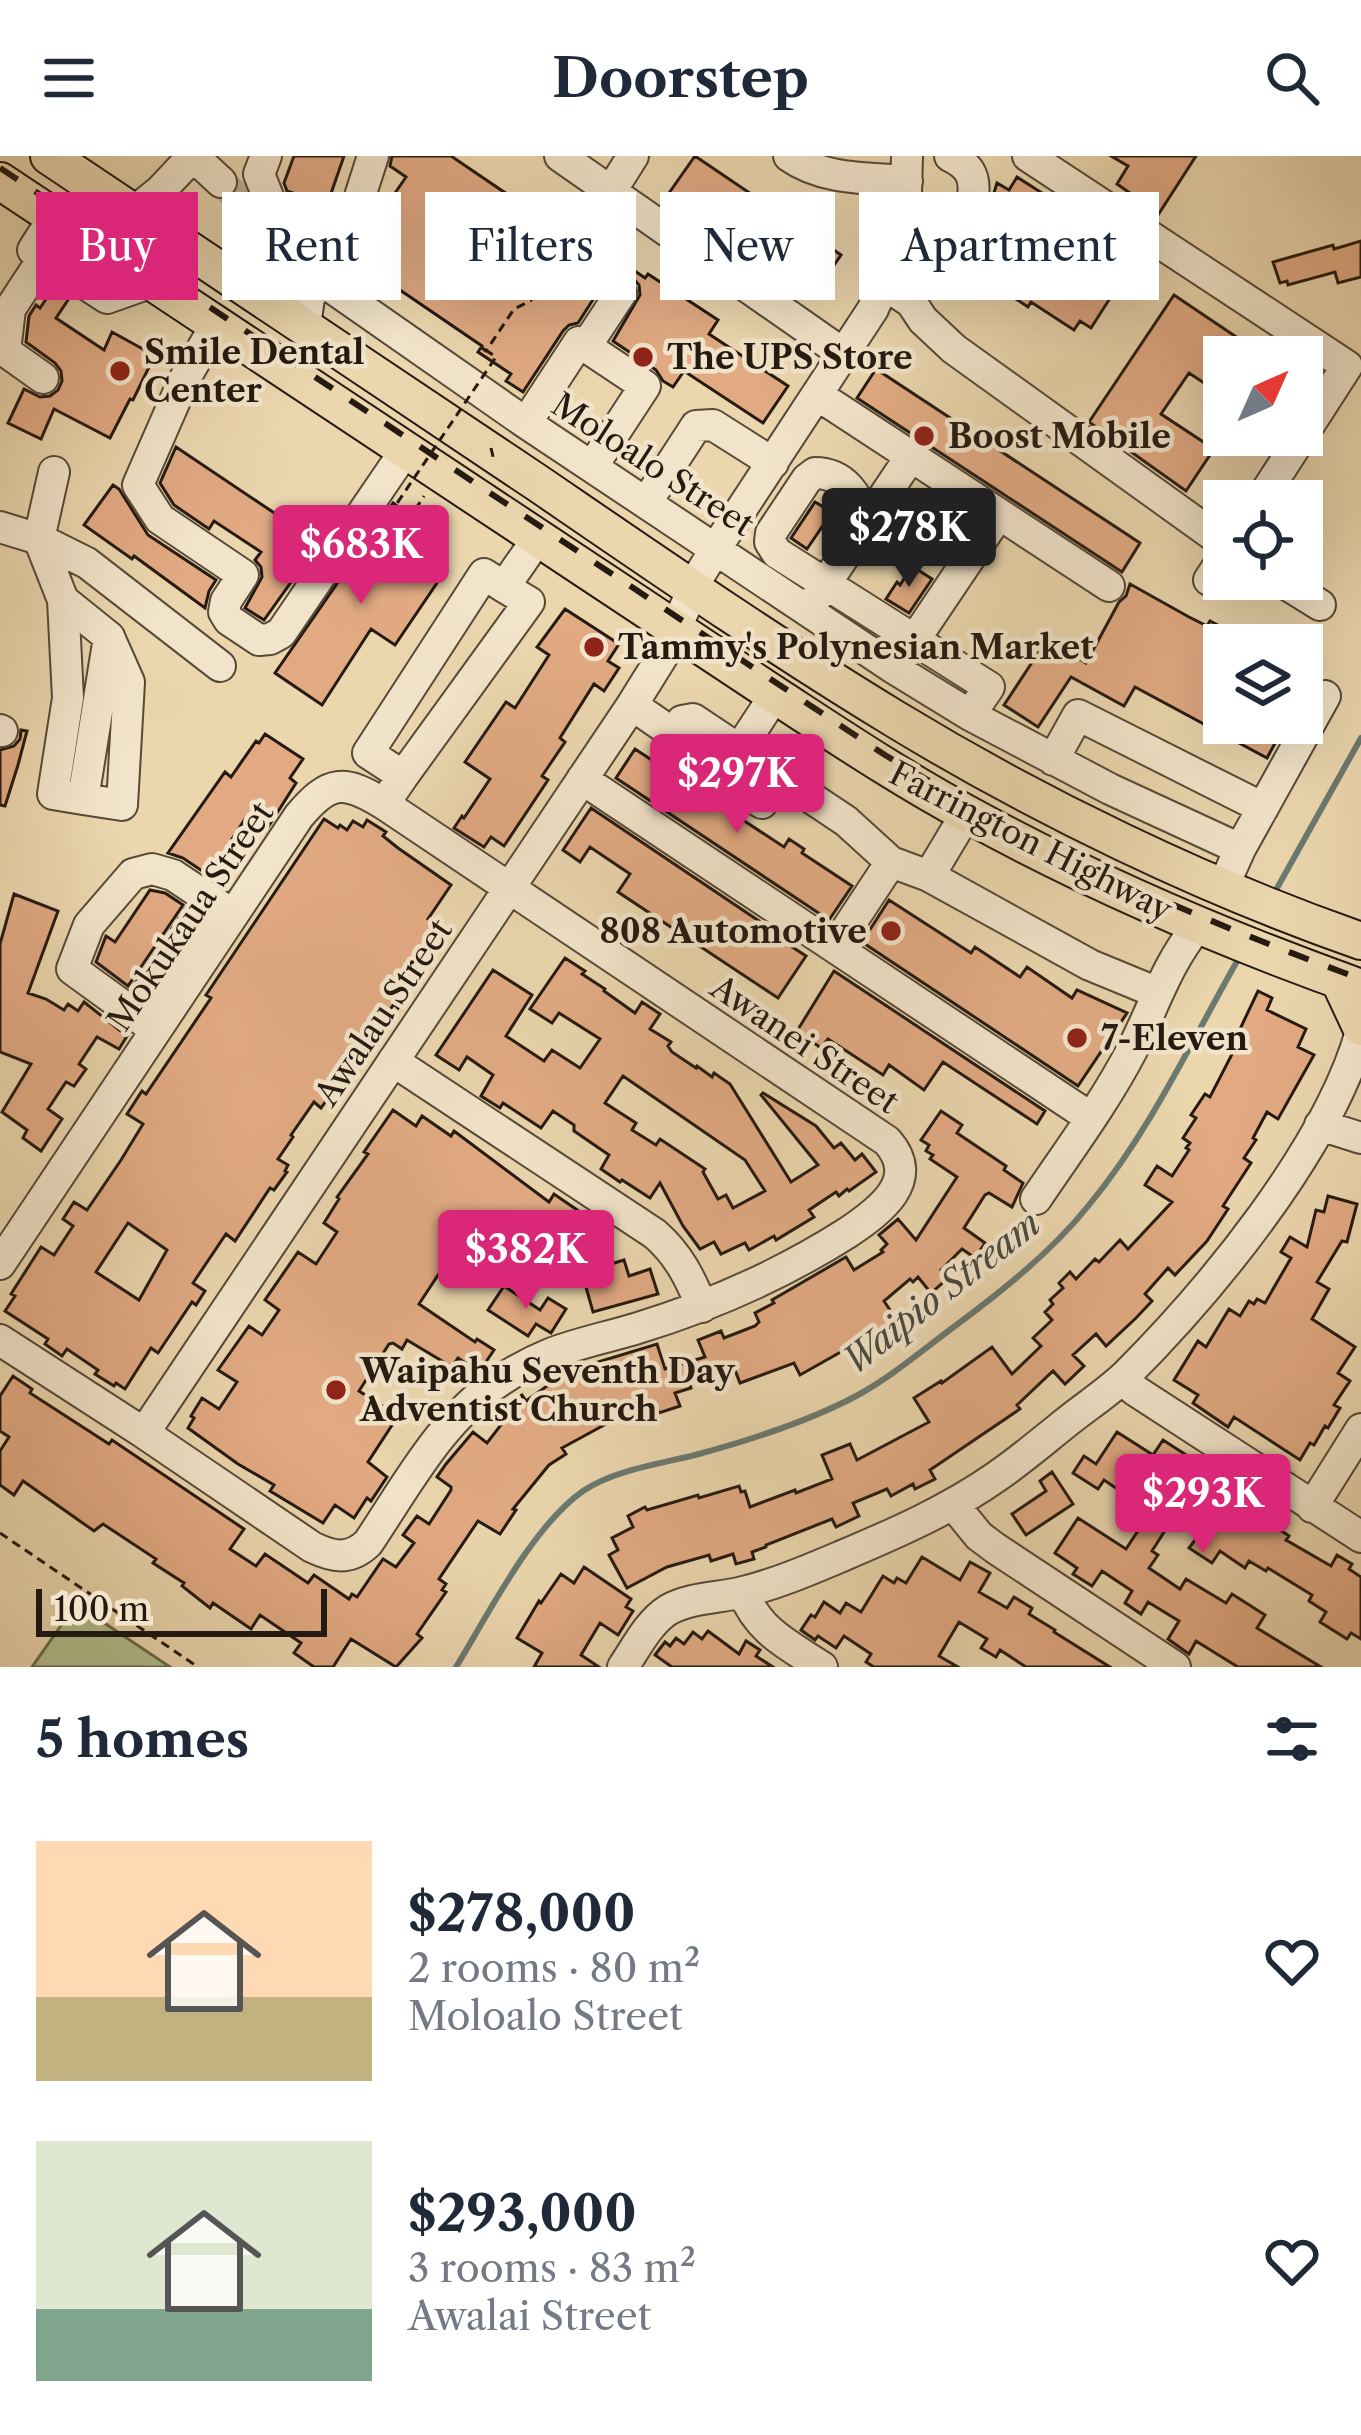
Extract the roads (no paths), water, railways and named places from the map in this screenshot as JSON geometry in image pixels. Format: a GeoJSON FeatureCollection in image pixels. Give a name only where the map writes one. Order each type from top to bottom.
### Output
{"type":"FeatureCollection","features":[{"type":"Feature","properties":{"kind":"main road","name":"Farrington Highway"},"geometry":{"type":"LineString","coordinates":[[49,156],[104,192]]}},
{"type":"Feature","properties":{"kind":"main road","name":"Farrington Highway"},"geometry":{"type":"LineString","coordinates":[[0,181],[36,205]]}},
{"type":"Feature","properties":{"kind":"main road","name":"Farrington Highway"},"geometry":{"type":"LineString","coordinates":[[179,300],[865,754],[966,814],[1099,883],[1226,915],[1275,935],[1350,984]]}},
{"type":"Feature","properties":{"kind":"main road","name":"Farrington Highway"},"geometry":{"type":"LineString","coordinates":[[300,300],[312,301],[694,589],[894,718],[1053,807],[1226,915]]}},
{"type":"Feature","properties":{"kind":"main road","name":"Farrington Highway"},"geometry":{"type":"LineString","coordinates":[[1275,935],[1346,936]]}},
{"type":"Feature","properties":{"kind":"main road"},"geometry":{"type":"LineString","coordinates":[[1350,984],[1361,1030]]}},
{"type":"Feature","properties":{"kind":"street"},"geometry":{"type":"LineString","coordinates":[[159,192],[193,156],[221,182]]}},
{"type":"Feature","properties":{"kind":"street"},"geometry":{"type":"LineString","coordinates":[[266,156],[259,174],[266,192]]}},
{"type":"Feature","properties":{"kind":"street"},"geometry":{"type":"LineString","coordinates":[[312,301],[346,240],[373,156]]}},
{"type":"Feature","properties":{"kind":"street"},"geometry":{"type":"LineString","coordinates":[[560,156],[845,355]]}},
{"type":"Feature","properties":{"kind":"street"},"geometry":{"type":"LineString","coordinates":[[611,191],[633,156]]}},
{"type":"Feature","properties":{"kind":"street"},"geometry":{"type":"LineString","coordinates":[[789,156],[802,165],[910,172],[944,216],[968,203],[975,184],[966,166],[950,156]]}},
{"type":"Feature","properties":{"kind":"street"},"geometry":{"type":"LineString","coordinates":[[1028,156],[1347,366],[1274,480]]}},
{"type":"Feature","properties":{"kind":"street"},"geometry":{"type":"LineString","coordinates":[[36,269],[10,309],[4,352],[44,378]]}},
{"type":"Feature","properties":{"kind":"street"},"geometry":{"type":"LineString","coordinates":[[586,346],[616,300]]}},
{"type":"Feature","properties":{"kind":"street","name":"Awalau Street"},"geometry":{"type":"LineString","coordinates":[[144,1433],[632,704],[665,652],[716,548],[845,355],[875,300]]}},
{"type":"Feature","properties":{"kind":"street"},"geometry":{"type":"LineString","coordinates":[[908,300],[954,349],[1203,528]]}},
{"type":"Feature","properties":{"kind":"street","name":"Moloalo Street"},"geometry":{"type":"LineString","coordinates":[[312,301],[349,301],[970,715],[1110,789],[1240,849]]}},
{"type":"Feature","properties":{"kind":"street"},"geometry":{"type":"LineString","coordinates":[[216,325],[184,380],[139,484],[160,519],[243,575],[226,601],[224,612],[229,620],[259,640],[280,632],[405,451]]}},
{"type":"Feature","properties":{"kind":"street"},"geometry":{"type":"LineString","coordinates":[[526,423],[579,342],[586,346],[645,386],[592,467]]}},
{"type":"Feature","properties":{"kind":"street"},"geometry":{"type":"LineString","coordinates":[[818,396],[1109,586]]}},
{"type":"Feature","properties":{"kind":"street"},"geometry":{"type":"LineString","coordinates":[[646,503],[696,426],[712,424],[773,463]]}},
{"type":"Feature","properties":{"kind":"street"},"geometry":{"type":"LineString","coordinates":[[808,610],[911,456]]}},
{"type":"Feature","properties":{"kind":"street"},"geometry":{"type":"LineString","coordinates":[[54,472],[39,538],[63,600],[68,698],[52,794],[122,806],[129,682],[109,637],[63,600]]}},
{"type":"Feature","properties":{"kind":"street"},"geometry":{"type":"LineString","coordinates":[[866,523],[862,506],[844,483],[823,472],[814,473],[771,533],[770,542],[777,553],[988,687],[970,715]]}},
{"type":"Feature","properties":{"kind":"street"},"geometry":{"type":"LineString","coordinates":[[895,669],[999,514]]}},
{"type":"Feature","properties":{"kind":"street"},"geometry":{"type":"LineString","coordinates":[[0,527],[39,538],[87,563],[220,666]]}},
{"type":"Feature","properties":{"kind":"street"},"geometry":{"type":"LineString","coordinates":[[504,587],[538,538]]}},
{"type":"Feature","properties":{"kind":"street"},"geometry":{"type":"LineString","coordinates":[[384,804],[529,602],[484,574],[368,753],[403,776]]}},
{"type":"Feature","properties":{"kind":"street"},"geometry":{"type":"LineString","coordinates":[[1312,600],[1320,605]]}},
{"type":"Feature","properties":{"kind":"street"},"geometry":{"type":"LineString","coordinates":[[739,750],[775,695]]}},
{"type":"Feature","properties":{"kind":"street"},"geometry":{"type":"LineString","coordinates":[[1036,1199],[1132,1050],[1176,952],[1226,915],[1240,849],[1324,696]]}},
{"type":"Feature","properties":{"kind":"street"},"geometry":{"type":"LineString","coordinates":[[632,704],[674,734]]}},
{"type":"Feature","properties":{"kind":"street"},"geometry":{"type":"LineString","coordinates":[[1053,760],[1078,715],[1263,808]]}},
{"type":"Feature","properties":{"kind":"street"},"geometry":{"type":"LineString","coordinates":[[780,777],[762,803],[669,741],[682,721],[693,719],[846,820],[891,862],[929,876],[1090,964],[1157,993]]}},
{"type":"Feature","properties":{"kind":"street"},"geometry":{"type":"LineString","coordinates":[[1110,789],[1133,742]]}},
{"type":"Feature","properties":{"kind":"street"},"geometry":{"type":"LineString","coordinates":[[1176,820],[1198,775]]}},
{"type":"Feature","properties":{"kind":"street"},"geometry":{"type":"LineString","coordinates":[[582,779],[1091,1118]]}},
{"type":"Feature","properties":{"kind":"street","name":"Mokukaua Street"},"geometry":{"type":"LineString","coordinates":[[0,1264],[145,1022],[221,907],[325,790],[354,788],[384,804],[508,888]]}},
{"type":"Feature","properties":{"kind":"street"},"geometry":{"type":"LineString","coordinates":[[929,876],[966,814]]}},
{"type":"Feature","properties":{"kind":"street"},"geometry":{"type":"LineString","coordinates":[[835,947],[891,862]]}},
{"type":"Feature","properties":{"kind":"street"},"geometry":{"type":"LineString","coordinates":[[145,1022],[72,969],[89,925],[133,874],[152,869],[173,875],[221,907]]}},
{"type":"Feature","properties":{"kind":"street","name":"Awanei Street"},"geometry":{"type":"LineString","coordinates":[[0,1340],[312,1547],[343,1558],[368,1543],[454,1420],[499,1381],[552,1353],[744,1291],[861,1223],[895,1192],[902,1167],[898,1153],[880,1136],[508,888]]}},
{"type":"Feature","properties":{"kind":"street"},"geometry":{"type":"LineString","coordinates":[[623,1667],[667,1611],[684,1603],[743,1592],[842,1556],[953,1504],[998,1476],[1122,1378],[1184,1312],[1283,1186],[1352,1064],[1361,1030]]}},
{"type":"Feature","properties":{"kind":"street"},"geometry":{"type":"LineString","coordinates":[[393,1061],[655,1234],[674,1250],[702,1307]]}},
{"type":"Feature","properties":{"kind":"street"},"geometry":{"type":"LineString","coordinates":[[1320,1125],[1361,1138]]}},
{"type":"Feature","properties":{"kind":"street"},"geometry":{"type":"LineString","coordinates":[[1122,1378],[1361,1538]]}},
{"type":"Feature","properties":{"kind":"street"},"geometry":{"type":"LineString","coordinates":[[1312,1507],[1361,1429]]}},
{"type":"Feature","properties":{"kind":"street"},"geometry":{"type":"LineString","coordinates":[[953,1504],[995,1548],[1175,1667]]}},
{"type":"Feature","properties":{"kind":"street"},"geometry":{"type":"LineString","coordinates":[[743,1592],[752,1614],[768,1631],[822,1667]]}},
{"type":"Feature","properties":{"kind":"waterway","name":"Waipio Stream"},"geometry":{"type":"LineString","coordinates":[[1272,897],[1361,738]]}},
{"type":"Feature","properties":{"kind":"waterway","name":"Waipio Stream"},"geometry":{"type":"LineString","coordinates":[[456,1667],[529,1548],[583,1491],[623,1473],[778,1430],[858,1395],[1040,1257],[1089,1205],[1132,1146],[1240,956]]}},
{"type":"Feature","properties":{"kind":"tunnel"},"geometry":{"type":"LineString","coordinates":[[221,182],[232,192]]}},
{"type":"Feature","properties":{"kind":"railway"},"geometry":{"type":"LineString","coordinates":[[0,168],[885,755],[1085,864],[1202,917],[1361,979]]}},
{"type":"Feature","properties":{"kind":"place","name":"The UPS Store"},"geometry":{"type":"Point","coordinates":[643,357]}},
{"type":"Feature","properties":{"kind":"place","name":"Smile Dental Center"},"geometry":{"type":"Point","coordinates":[120,371]}},
{"type":"Feature","properties":{"kind":"place","name":"Boost Mobile"},"geometry":{"type":"Point","coordinates":[924,436]}},
{"type":"Feature","properties":{"kind":"place","name":"Tammy's Polynesian Market"},"geometry":{"type":"Point","coordinates":[594,647]}},
{"type":"Feature","properties":{"kind":"place","name":"808 Automotive"},"geometry":{"type":"Point","coordinates":[891,931]}},
{"type":"Feature","properties":{"kind":"place","name":"7-Eleven"},"geometry":{"type":"Point","coordinates":[1077,1038]}},
{"type":"Feature","properties":{"kind":"place","name":"Waipahu Seventh Day Adventist Church"},"geometry":{"type":"Point","coordinates":[336,1390]}}]}
